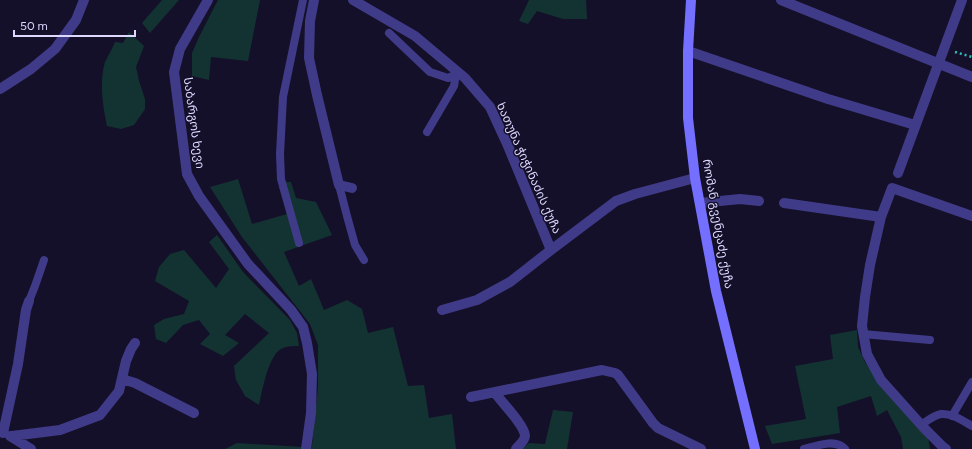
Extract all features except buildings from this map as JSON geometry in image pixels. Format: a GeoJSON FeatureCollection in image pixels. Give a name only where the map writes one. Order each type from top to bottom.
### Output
{"type":"FeatureCollection","features":[{"type":"Feature","properties":{"kind":"street"},"geometry":{"type":"LineString","coordinates":[[0,89],[31,69],[54,49],[76,20],[84,0]]}},
{"type":"Feature","properties":{"kind":"street","name":"საბარგოს ხევი"},"geometry":{"type":"LineString","coordinates":[[208,0],[180,49],[174,72],[187,174],[199,196],[248,264],[291,310],[304,327],[308,343],[312,374],[306,449]]}},
{"type":"Feature","properties":{"kind":"street"},"geometry":{"type":"LineString","coordinates":[[314,0],[310,21],[309,58],[339,185],[352,188]]}},
{"type":"Feature","properties":{"kind":"street","name":"ხათუნა ჭიჭინაძის ქუჩა"},"geometry":{"type":"LineString","coordinates":[[352,0],[415,36],[457,74],[465,78],[490,107],[508,146],[551,250],[616,201],[635,194],[695,178]]}},
{"type":"Feature","properties":{"kind":"street","name":"რომან გვენცაძე ქუჩა"},"geometry":{"type":"LineString","coordinates":[[691,0],[688,51],[688,118],[695,178],[716,291],[755,449]]}},
{"type":"Feature","properties":{"kind":"street"},"geometry":{"type":"LineString","coordinates":[[781,0],[972,77]]}},
{"type":"Feature","properties":{"kind":"street"},"geometry":{"type":"LineString","coordinates":[[898,172],[962,0]]}},
{"type":"Feature","properties":{"kind":"street"},"geometry":{"type":"LineString","coordinates":[[688,51],[828,99],[916,124]]}},
{"type":"Feature","properties":{"kind":"street"},"geometry":{"type":"LineString","coordinates":[[946,449],[921,425],[881,380],[867,354],[862,326],[865,297],[870,265],[881,217],[892,188],[972,216]]}},
{"type":"Feature","properties":{"kind":"street"},"geometry":{"type":"LineString","coordinates":[[700,203],[740,199],[759,201]]}},
{"type":"Feature","properties":{"kind":"street"},"geometry":{"type":"LineString","coordinates":[[784,203],[881,217]]}},
{"type":"Feature","properties":{"kind":"street"},"geometry":{"type":"LineString","coordinates":[[442,310],[477,300],[510,282],[551,250]]}},
{"type":"Feature","properties":{"kind":"street"},"geometry":{"type":"LineString","coordinates":[[5,434],[26,310],[29,301]]}},
{"type":"Feature","properties":{"kind":"street"},"geometry":{"type":"LineString","coordinates":[[5,434],[60,430],[100,415],[119,391],[128,355],[130,349],[135,343]]}},
{"type":"Feature","properties":{"kind":"street"},"geometry":{"type":"LineString","coordinates":[[472,398],[602,370],[615,373],[623,381],[658,428],[701,449]]}},
{"type":"Feature","properties":{"kind":"street"},"geometry":{"type":"LineString","coordinates":[[122,379],[135,383],[194,413]]}},
{"type":"Feature","properties":{"kind":"street"},"geometry":{"type":"LineString","coordinates":[[494,393],[522,427],[525,436],[524,441],[516,449]]}},
{"type":"Feature","properties":{"kind":"street"},"geometry":{"type":"LineString","coordinates":[[5,434],[31,449]]}},
{"type":"Feature","properties":{"kind":"lane"},"geometry":{"type":"LineString","coordinates":[[299,243],[281,178],[280,154],[283,97],[303,0]]}},
{"type":"Feature","properties":{"kind":"lane"},"geometry":{"type":"LineString","coordinates":[[389,33],[430,72],[448,78],[457,74]]}},
{"type":"Feature","properties":{"kind":"lane"},"geometry":{"type":"LineString","coordinates":[[427,132],[454,86],[457,74]]}},
{"type":"Feature","properties":{"kind":"lane"},"geometry":{"type":"LineString","coordinates":[[339,185],[355,245],[364,260]]}},
{"type":"Feature","properties":{"kind":"lane"},"geometry":{"type":"LineString","coordinates":[[29,301],[44,260]]}},
{"type":"Feature","properties":{"kind":"lane"},"geometry":{"type":"LineString","coordinates":[[864,334],[930,340]]}},
{"type":"Feature","properties":{"kind":"lane"},"geometry":{"type":"LineString","coordinates":[[952,416],[972,382]]}},
{"type":"Feature","properties":{"kind":"lane"},"geometry":{"type":"LineString","coordinates":[[921,425],[942,414],[952,416],[972,426]]}},
{"type":"Feature","properties":{"kind":"lane"},"geometry":{"type":"LineString","coordinates":[[804,449],[832,443],[844,447],[844,449]]}},
{"type":"Feature","properties":{"kind":"green space"},"geometry":{"type":"Polygon","coordinates":[[[162,0],[179,0],[150,33],[142,23],[162,0]]]}},
{"type":"Feature","properties":{"kind":"green space"},"geometry":{"type":"Polygon","coordinates":[[[218,0],[260,0],[248,61],[211,57],[209,80],[192,76],[192,53],[218,0]]]}},
{"type":"Feature","properties":{"kind":"green space"},"geometry":{"type":"Polygon","coordinates":[[[529,0],[586,0],[587,19],[563,19],[537,11],[528,24],[519,21],[529,0]]]}},
{"type":"Feature","properties":{"kind":"green space"},"geometry":{"type":"Polygon","coordinates":[[[129,32],[144,46],[136,67],[145,99],[145,109],[134,125],[121,129],[107,126],[103,103],[102,78],[105,62],[115,42],[123,43],[129,32]]]}},
{"type":"Feature","properties":{"kind":"green space"},"geometry":{"type":"Polygon","coordinates":[[[238,179],[252,224],[287,214],[279,187],[286,182],[291,182],[296,198],[316,202],[332,235],[284,252],[299,286],[311,279],[324,310],[347,300],[362,309],[368,333],[393,327],[408,386],[424,385],[429,418],[452,414],[456,449],[311,449],[318,387],[318,345],[310,324],[242,237],[210,187],[238,179]]]}},
{"type":"Feature","properties":{"kind":"green space"},"geometry":{"type":"Polygon","coordinates":[[[217,235],[243,272],[290,320],[297,333],[299,346],[289,346],[278,351],[270,364],[259,405],[245,396],[236,380],[234,366],[269,333],[245,314],[225,335],[239,343],[223,356],[200,344],[210,334],[199,320],[183,325],[166,343],[156,339],[154,325],[164,319],[184,314],[189,301],[155,281],[159,267],[170,254],[184,250],[216,288],[229,269],[209,242],[217,235]]]}},
{"type":"Feature","properties":{"kind":"green space"},"geometry":{"type":"Polygon","coordinates":[[[857,330],[858,347],[865,362],[894,400],[928,437],[930,449],[903,449],[901,437],[887,410],[877,416],[871,396],[837,407],[840,433],[772,444],[765,426],[806,419],[795,366],[833,359],[830,335],[857,330]]]}},
{"type":"Feature","properties":{"kind":"green space"},"geometry":{"type":"Polygon","coordinates":[[[553,410],[573,412],[567,449],[522,449],[529,443],[545,444],[553,410]]]}},
{"type":"Feature","properties":{"kind":"green space"},"geometry":{"type":"Polygon","coordinates":[[[237,443],[303,447],[303,449],[225,449],[237,443]]]}}]}
